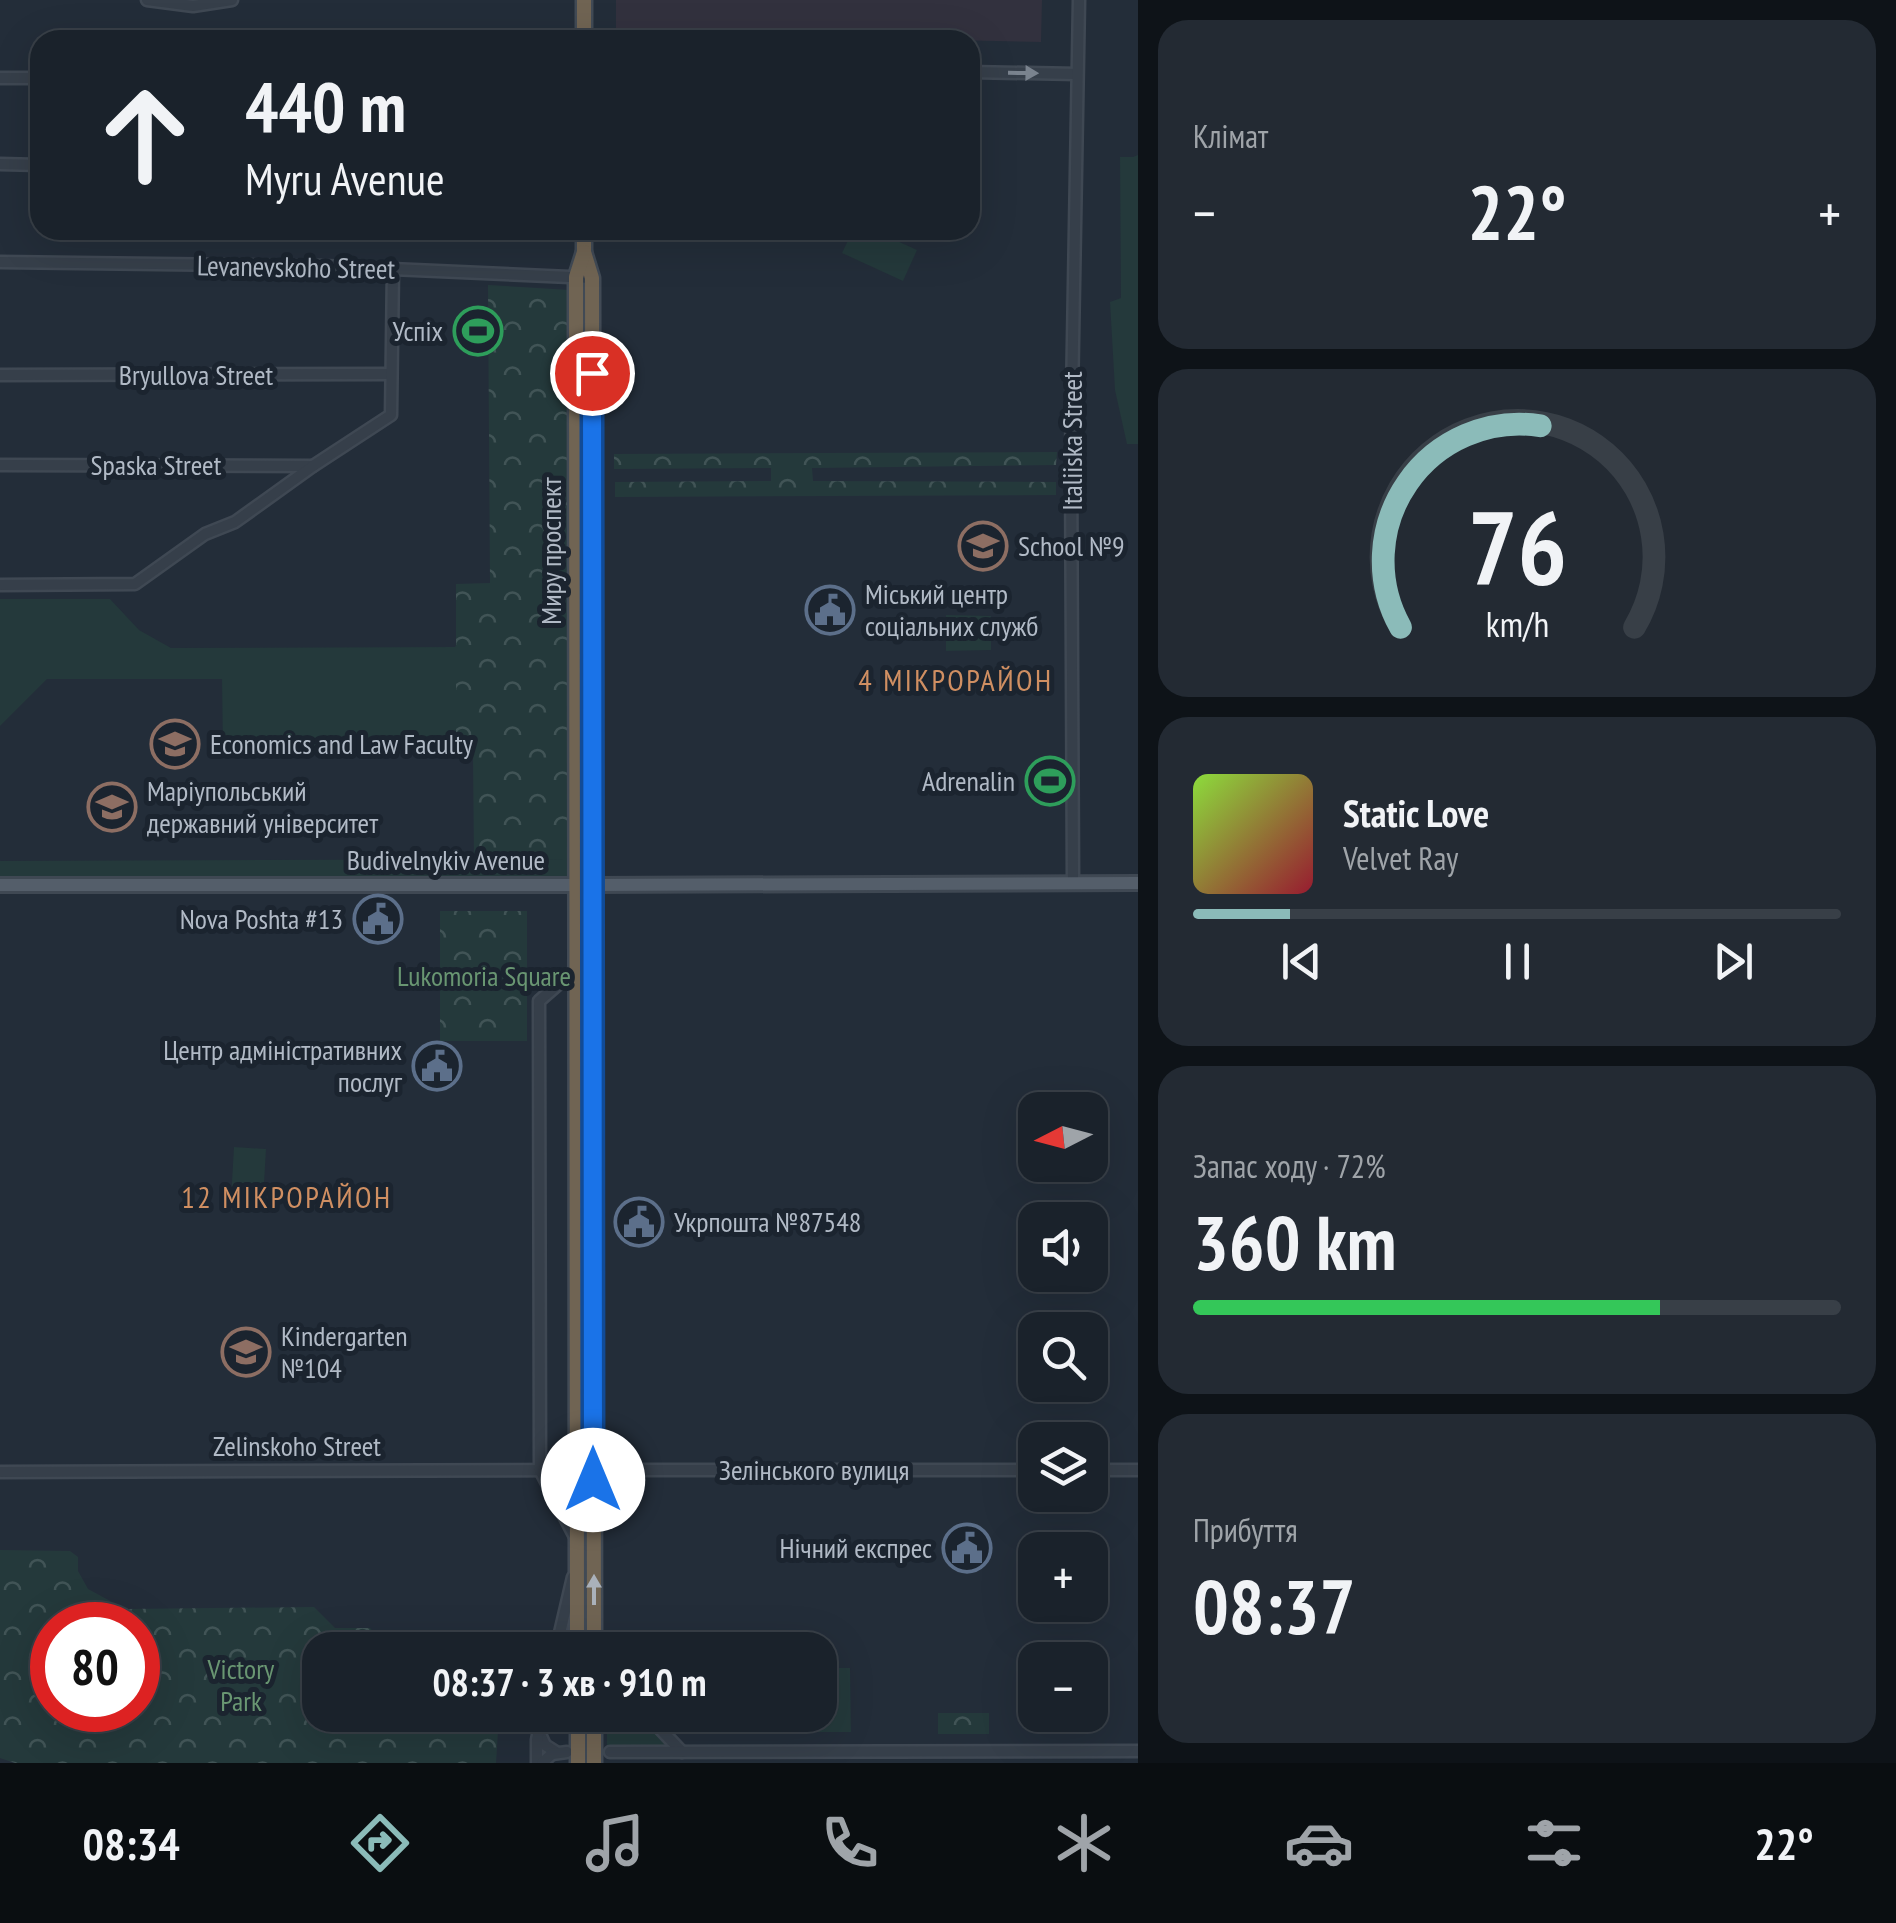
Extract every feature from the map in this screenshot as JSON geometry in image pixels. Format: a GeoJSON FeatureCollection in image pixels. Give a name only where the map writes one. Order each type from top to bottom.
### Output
{"type":"FeatureCollection","features":[{"type":"Feature","properties":{"kind":"highway"},"geometry":{"type":"LineString","coordinates":[[584,0],[584,30]]}},
{"type":"Feature","properties":{"kind":"highway"},"geometry":{"type":"LineString","coordinates":[[584,240],[584,252]]}},
{"type":"Feature","properties":{"kind":"highway","name":"Миру проспект"},"geometry":{"type":"LineString","coordinates":[[584,252],[576,277],[576,968],[585,1470]]}},
{"type":"Feature","properties":{"kind":"highway","name":"Миру проспект"},"geometry":{"type":"LineString","coordinates":[[584,252],[592,278],[592,885],[585,1470]]}},
{"type":"Feature","properties":{"kind":"highway","name":"Budivelnykiv Avenue"},"geometry":{"type":"LineString","coordinates":[[576,885],[592,885]]}},
{"type":"Feature","properties":{"kind":"highway"},"geometry":{"type":"LineString","coordinates":[[578,1632],[577,1540],[585,1470]]}},
{"type":"Feature","properties":{"kind":"highway"},"geometry":{"type":"LineString","coordinates":[[585,1470],[593,1632]]}},
{"type":"Feature","properties":{"kind":"highway"},"geometry":{"type":"LineString","coordinates":[[594,1732],[594,1763]]}},
{"type":"Feature","properties":{"kind":"main road","name":"Budivelnykiv Avenue"},"geometry":{"type":"LineString","coordinates":[[592,885],[1138,883]]}},
{"type":"Feature","properties":{"kind":"main road","name":"Budivelnykiv Avenue"},"geometry":{"type":"LineString","coordinates":[[0,885],[576,885]]}},
{"type":"Feature","properties":{"kind":"street"},"geometry":{"type":"LineString","coordinates":[[147,0],[193,6],[232,0]]}},
{"type":"Feature","properties":{"kind":"street","name":"Italiiska Street"},"geometry":{"type":"LineString","coordinates":[[1073,883],[1071,454],[1080,0]]}},
{"type":"Feature","properties":{"kind":"street"},"geometry":{"type":"LineString","coordinates":[[980,72],[1076,74]]}},
{"type":"Feature","properties":{"kind":"street"},"geometry":{"type":"LineString","coordinates":[[0,78],[30,78]]}},
{"type":"Feature","properties":{"kind":"street"},"geometry":{"type":"LineString","coordinates":[[0,164],[30,164]]}},
{"type":"Feature","properties":{"kind":"street","name":"Levanevskoho Street"},"geometry":{"type":"LineString","coordinates":[[0,262],[393,269],[592,278]]}},
{"type":"Feature","properties":{"kind":"street"},"geometry":{"type":"LineString","coordinates":[[0,585],[134,584],[205,534],[235,522],[391,414],[393,269]]}},
{"type":"Feature","properties":{"kind":"street","name":"Bryullova Street"},"geometry":{"type":"LineString","coordinates":[[0,375],[391,374]]}},
{"type":"Feature","properties":{"kind":"street","name":"Spaska Street"},"geometry":{"type":"LineString","coordinates":[[0,465],[312,466]]}},
{"type":"Feature","properties":{"kind":"street"},"geometry":{"type":"LineString","coordinates":[[576,968],[539,1002],[540,1470],[577,1540]]}},
{"type":"Feature","properties":{"kind":"street","name":"Zelinskoho Street"},"geometry":{"type":"LineString","coordinates":[[0,1472],[585,1470]]}},
{"type":"Feature","properties":{"kind":"street","name":"Зелінського вулиця"},"geometry":{"type":"LineString","coordinates":[[585,1470],[1018,1470]]}},
{"type":"Feature","properties":{"kind":"street"},"geometry":{"type":"LineString","coordinates":[[1108,1470],[1138,1470]]}},
{"type":"Feature","properties":{"kind":"street"},"geometry":{"type":"LineString","coordinates":[[560,1632],[577,1557]]}},
{"type":"Feature","properties":{"kind":"street"},"geometry":{"type":"LineString","coordinates":[[539,1732],[540,1763],[567,1756]]}},
{"type":"Feature","properties":{"kind":"street"},"geometry":{"type":"LineString","coordinates":[[540,1732],[545,1744],[567,1756]]}},
{"type":"Feature","properties":{"kind":"street"},"geometry":{"type":"LineString","coordinates":[[663,1732],[682,1752]]}},
{"type":"Feature","properties":{"kind":"street"},"geometry":{"type":"LineString","coordinates":[[610,1752],[1138,1751]]}},
{"type":"Feature","properties":{"kind":"street"},"geometry":{"type":"LineString","coordinates":[[670,1763],[682,1752]]}},
{"type":"Feature","properties":{"kind":"shaded area"},"geometry":{"type":"Polygon","coordinates":[[[616,0],[1042,0],[1041,42],[980,41],[980,30],[616,30],[616,0]]]}},
{"type":"Feature","properties":{"kind":"green space"},"geometry":{"type":"Polygon","coordinates":[[[1138,155],[1138,444],[1127,444],[1115,390],[1110,302],[1121,298],[1120,157],[1138,155]]]}},
{"type":"Feature","properties":{"kind":"green space"},"geometry":{"type":"Polygon","coordinates":[[[848,240],[895,240],[917,250],[903,281],[842,253],[848,240]]]}},
{"type":"Feature","properties":{"kind":"green space"},"geometry":{"type":"Polygon","coordinates":[[[488,285],[569,290],[567,781],[571,781],[571,859],[474,859],[473,752],[456,752],[456,584],[490,583],[488,285]]]}},
{"type":"Feature","properties":{"kind":"green space"},"geometry":{"type":"Polygon","coordinates":[[[1057,452],[1056,465],[812,468],[813,481],[1056,482],[1056,495],[615,497],[615,482],[771,481],[771,468],[614,469],[614,454],[1057,452]]]}},
{"type":"Feature","properties":{"kind":"green space"},"geometry":{"type":"Polygon","coordinates":[[[0,599],[110,599],[139,630],[171,648],[456,645],[456,752],[223,753],[222,679],[47,679],[0,726],[0,599]]]}},
{"type":"Feature","properties":{"kind":"green space"},"geometry":{"type":"Polygon","coordinates":[[[946,615],[991,616],[991,650],[946,651],[946,615]]]}},
{"type":"Feature","properties":{"kind":"green space"},"geometry":{"type":"Polygon","coordinates":[[[571,859],[571,880],[0,880],[0,861],[571,859]]]}},
{"type":"Feature","properties":{"kind":"green space","name":"Lukomoria Square"},"geometry":{"type":"Polygon","coordinates":[[[440,911],[527,911],[527,1041],[440,1041],[440,911]]]}},
{"type":"Feature","properties":{"kind":"green space"},"geometry":{"type":"Polygon","coordinates":[[[234,1147],[266,1149],[263,1201],[231,1199],[234,1147]]]}},
{"type":"Feature","properties":{"kind":"green space","name":"Victory Park"},"geometry":{"type":"Polygon","coordinates":[[[0,1550],[70,1551],[78,1557],[78,1571],[88,1589],[112,1602],[30,1602],[30,1732],[160,1732],[160,1609],[314,1607],[335,1628],[370,1628],[373,1632],[302,1632],[302,1732],[498,1732],[496,1763],[15,1763],[0,1758],[0,1550]]]}},
{"type":"Feature","properties":{"kind":"green space"},"geometry":{"type":"Polygon","coordinates":[[[837,1668],[850,1668],[851,1732],[837,1732],[837,1668]]]}},
{"type":"Feature","properties":{"kind":"green space"},"geometry":{"type":"Polygon","coordinates":[[[938,1713],[989,1713],[989,1734],[938,1734],[938,1713]]]}},
{"type":"Feature","properties":{"kind":"green space"},"geometry":{"type":"Polygon","coordinates":[[[607,1732],[658,1732],[673,1748],[607,1748],[607,1732]]]}},
{"type":"Feature","properties":{"kind":"place","name":"Успіх"},"geometry":{"type":"Point","coordinates":[478,331]}},
{"type":"Feature","properties":{"kind":"place","name":"School №9"},"geometry":{"type":"Point","coordinates":[983,546]}},
{"type":"Feature","properties":{"kind":"place","name":"Міський центр соціальних служб"},"geometry":{"type":"Point","coordinates":[830,610]}},
{"type":"Feature","properties":{"kind":"place","name":"Economics and Law Faculty"},"geometry":{"type":"Point","coordinates":[175,744]}},
{"type":"Feature","properties":{"kind":"place","name":"Adrenalin"},"geometry":{"type":"Point","coordinates":[1050,781]}},
{"type":"Feature","properties":{"kind":"place","name":"Маріупольський державний університет"},"geometry":{"type":"Point","coordinates":[112,807]}},
{"type":"Feature","properties":{"kind":"place","name":"Nova Poshta #13"},"geometry":{"type":"Point","coordinates":[378,919]}},
{"type":"Feature","properties":{"kind":"place","name":"Центр адміністративних послуг"},"geometry":{"type":"Point","coordinates":[437,1066]}},
{"type":"Feature","properties":{"kind":"place","name":"Укрпошта №87548"},"geometry":{"type":"Point","coordinates":[639,1222]}},
{"type":"Feature","properties":{"kind":"place","name":"Kindergarten №104"},"geometry":{"type":"Point","coordinates":[246,1352]}},
{"type":"Feature","properties":{"kind":"place","name":"Нічний експрес"},"geometry":{"type":"Point","coordinates":[967,1548]}},
{"type":"Feature","properties":{"kind":"district","name":"4 МІКРОРАЙОН"},"geometry":{"type":"Point","coordinates":[956,681]}},
{"type":"Feature","properties":{"kind":"district","name":"12 МІКРОРАЙОН"},"geometry":{"type":"Point","coordinates":[287,1198]}},
{"type":"Feature","properties":{"kind":"route"},"geometry":{"type":"LineString","coordinates":[[592,373],[593,1480]]}}]}
